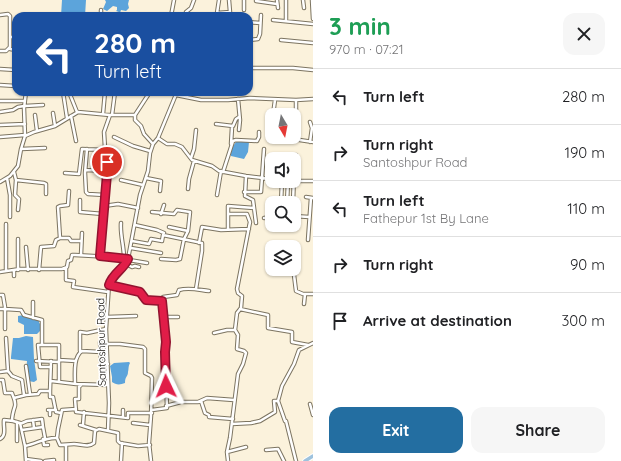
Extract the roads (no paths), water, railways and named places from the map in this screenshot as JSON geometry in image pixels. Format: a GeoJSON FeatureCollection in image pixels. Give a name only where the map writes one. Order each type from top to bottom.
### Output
{"type":"FeatureCollection","features":[{"type":"Feature","properties":{"kind":"main road"},"geometry":{"type":"LineString","coordinates":[[305,461],[313,456]]}},
{"type":"Feature","properties":{"kind":"street"},"geometry":{"type":"LineString","coordinates":[[172,12],[174,0]]}},
{"type":"Feature","properties":{"kind":"street"},"geometry":{"type":"LineString","coordinates":[[186,12],[191,8],[194,0]]}},
{"type":"Feature","properties":{"kind":"street"},"geometry":{"type":"LineString","coordinates":[[217,12],[219,0]]}},
{"type":"Feature","properties":{"kind":"street"},"geometry":{"type":"LineString","coordinates":[[222,12],[230,12],[229,0]]}},
{"type":"Feature","properties":{"kind":"street"},"geometry":{"type":"LineString","coordinates":[[244,0],[244,10]]}},
{"type":"Feature","properties":{"kind":"street"},"geometry":{"type":"LineString","coordinates":[[277,0],[278,8]]}},
{"type":"Feature","properties":{"kind":"street"},"geometry":{"type":"LineString","coordinates":[[286,0],[286,21]]}},
{"type":"Feature","properties":{"kind":"street"},"geometry":{"type":"LineString","coordinates":[[303,0],[304,8]]}},
{"type":"Feature","properties":{"kind":"street"},"geometry":{"type":"LineString","coordinates":[[312,0],[313,19]]}},
{"type":"Feature","properties":{"kind":"street"},"geometry":{"type":"LineString","coordinates":[[256,1],[277,4]]}},
{"type":"Feature","properties":{"kind":"street"},"geometry":{"type":"LineString","coordinates":[[0,15],[9,15],[9,49]]}},
{"type":"Feature","properties":{"kind":"street"},"geometry":{"type":"LineString","coordinates":[[253,40],[258,39],[260,34],[261,15]]}},
{"type":"Feature","properties":{"kind":"street"},"geometry":{"type":"LineString","coordinates":[[273,20],[313,24]]}},
{"type":"Feature","properties":{"kind":"street"},"geometry":{"type":"LineString","coordinates":[[253,22],[260,23]]}},
{"type":"Feature","properties":{"kind":"street"},"geometry":{"type":"LineString","coordinates":[[281,40],[313,43]]}},
{"type":"Feature","properties":{"kind":"street"},"geometry":{"type":"LineString","coordinates":[[0,51],[12,49]]}},
{"type":"Feature","properties":{"kind":"street"},"geometry":{"type":"LineString","coordinates":[[253,68],[293,68],[313,70]]}},
{"type":"Feature","properties":{"kind":"street"},"geometry":{"type":"LineString","coordinates":[[0,69],[12,70]]}},
{"type":"Feature","properties":{"kind":"street"},"geometry":{"type":"LineString","coordinates":[[0,85],[12,86]]}},
{"type":"Feature","properties":{"kind":"street"},"geometry":{"type":"LineString","coordinates":[[0,182],[14,172],[18,166],[25,136],[24,106],[26,96]]}},
{"type":"Feature","properties":{"kind":"street"},"geometry":{"type":"LineString","coordinates":[[64,96],[67,118]]}},
{"type":"Feature","properties":{"kind":"street"},"geometry":{"type":"LineString","coordinates":[[71,96],[77,112]]}},
{"type":"Feature","properties":{"kind":"street"},"geometry":{"type":"LineString","coordinates":[[103,114],[105,96]]}},
{"type":"Feature","properties":{"kind":"street"},"geometry":{"type":"LineString","coordinates":[[100,256],[108,154],[105,150],[104,132],[111,115],[114,96]]}},
{"type":"Feature","properties":{"kind":"street"},"geometry":{"type":"LineString","coordinates":[[147,96],[135,115],[135,120],[153,144]]}},
{"type":"Feature","properties":{"kind":"street","name":"Santoshpur Road"},"geometry":{"type":"LineString","coordinates":[[108,431],[108,364],[106,328],[109,285],[112,277],[126,264],[128,259],[143,185],[146,178],[150,151],[158,138],[175,96]]}},
{"type":"Feature","properties":{"kind":"street"},"geometry":{"type":"LineString","coordinates":[[186,96],[200,100],[250,98],[275,100],[313,99]]}},
{"type":"Feature","properties":{"kind":"street"},"geometry":{"type":"LineString","coordinates":[[238,99],[239,130]]}},
{"type":"Feature","properties":{"kind":"street"},"geometry":{"type":"LineString","coordinates":[[0,100],[26,101]]}},
{"type":"Feature","properties":{"kind":"street"},"geometry":{"type":"LineString","coordinates":[[274,108],[275,100]]}},
{"type":"Feature","properties":{"kind":"street"},"geometry":{"type":"LineString","coordinates":[[296,100],[296,108]]}},
{"type":"Feature","properties":{"kind":"street"},"geometry":{"type":"LineString","coordinates":[[0,112],[13,110],[24,106],[43,105]]}},
{"type":"Feature","properties":{"kind":"street"},"geometry":{"type":"LineString","coordinates":[[0,137],[25,136],[55,126],[81,111],[111,115],[135,115]]}},
{"type":"Feature","properties":{"kind":"street"},"geometry":{"type":"LineString","coordinates":[[53,113],[55,126]]}},
{"type":"Feature","properties":{"kind":"street"},"geometry":{"type":"LineString","coordinates":[[35,115],[37,131]]}},
{"type":"Feature","properties":{"kind":"street"},"geometry":{"type":"LineString","coordinates":[[71,116],[76,142]]}},
{"type":"Feature","properties":{"kind":"street"},"geometry":{"type":"LineString","coordinates":[[231,148],[230,138],[232,127],[234,126],[236,119],[239,117]]}},
{"type":"Feature","properties":{"kind":"street"},"geometry":{"type":"LineString","coordinates":[[301,140],[312,142],[312,128],[310,122]]}},
{"type":"Feature","properties":{"kind":"street"},"geometry":{"type":"LineString","coordinates":[[0,125],[25,124]]}},
{"type":"Feature","properties":{"kind":"street"},"geometry":{"type":"LineString","coordinates":[[216,124],[232,127]]}},
{"type":"Feature","properties":{"kind":"street"},"geometry":{"type":"LineString","coordinates":[[190,159],[194,149],[196,130]]}},
{"type":"Feature","properties":{"kind":"street"},"geometry":{"type":"LineString","coordinates":[[217,195],[222,172],[234,140],[257,141],[259,132]]}},
{"type":"Feature","properties":{"kind":"street"},"geometry":{"type":"LineString","coordinates":[[114,137],[133,146],[150,151]]}},
{"type":"Feature","properties":{"kind":"street"},"geometry":{"type":"LineString","coordinates":[[158,138],[167,144],[175,144],[182,147],[190,159],[212,166],[222,172],[262,178]]}},
{"type":"Feature","properties":{"kind":"street"},"geometry":{"type":"LineString","coordinates":[[21,149],[45,148]]}},
{"type":"Feature","properties":{"kind":"street"},"geometry":{"type":"LineString","coordinates":[[87,149],[87,193],[105,195]]}},
{"type":"Feature","properties":{"kind":"street"},"geometry":{"type":"LineString","coordinates":[[244,192],[261,192],[264,149]]}},
{"type":"Feature","properties":{"kind":"street"},"geometry":{"type":"LineString","coordinates":[[65,173],[79,174],[82,150],[105,150]]}},
{"type":"Feature","properties":{"kind":"street"},"geometry":{"type":"LineString","coordinates":[[188,189],[194,161]]}},
{"type":"Feature","properties":{"kind":"street"},"geometry":{"type":"LineString","coordinates":[[86,170],[118,170],[120,165]]}},
{"type":"Feature","properties":{"kind":"street"},"geometry":{"type":"LineString","coordinates":[[14,172],[16,180],[15,197]]}},
{"type":"Feature","properties":{"kind":"street"},"geometry":{"type":"LineString","coordinates":[[246,176],[244,192],[245,197],[253,200],[256,223]]}},
{"type":"Feature","properties":{"kind":"street"},"geometry":{"type":"LineString","coordinates":[[7,178],[10,196],[10,217]]}},
{"type":"Feature","properties":{"kind":"street"},"geometry":{"type":"LineString","coordinates":[[146,178],[161,181],[160,191]]}},
{"type":"Feature","properties":{"kind":"street"},"geometry":{"type":"LineString","coordinates":[[16,180],[44,183],[46,184],[46,194]]}},
{"type":"Feature","properties":{"kind":"street"},"geometry":{"type":"LineString","coordinates":[[121,180],[143,185]]}},
{"type":"Feature","properties":{"kind":"street"},"geometry":{"type":"LineString","coordinates":[[301,181],[313,181]]}},
{"type":"Feature","properties":{"kind":"street"},"geometry":{"type":"LineString","coordinates":[[60,238],[58,207],[68,205],[69,191]]}},
{"type":"Feature","properties":{"kind":"street"},"geometry":{"type":"LineString","coordinates":[[10,196],[19,200],[18,210]]}},
{"type":"Feature","properties":{"kind":"street"},"geometry":{"type":"LineString","coordinates":[[306,197],[312,198],[308,240]]}},
{"type":"Feature","properties":{"kind":"street"},"geometry":{"type":"LineString","coordinates":[[80,200],[80,212],[103,214]]}},
{"type":"Feature","properties":{"kind":"street"},"geometry":{"type":"LineString","coordinates":[[104,206],[118,204],[138,208]]}},
{"type":"Feature","properties":{"kind":"street"},"geometry":{"type":"LineString","coordinates":[[161,214],[164,205]]}},
{"type":"Feature","properties":{"kind":"street"},"geometry":{"type":"LineString","coordinates":[[228,229],[228,206],[254,208]]}},
{"type":"Feature","properties":{"kind":"street"},"geometry":{"type":"LineString","coordinates":[[152,212],[173,215],[177,210],[190,211],[188,231],[184,239],[179,259],[161,259]]}},
{"type":"Feature","properties":{"kind":"street"},"geometry":{"type":"LineString","coordinates":[[228,214],[248,214],[250,222],[237,288],[238,294],[242,296],[240,309],[237,313],[235,330],[238,335],[237,349],[246,353],[238,374],[233,419],[227,452],[228,461]]}},
{"type":"Feature","properties":{"kind":"street"},"geometry":{"type":"LineString","coordinates":[[301,216],[309,217]]}},
{"type":"Feature","properties":{"kind":"street"},"geometry":{"type":"LineString","coordinates":[[121,223],[120,231],[124,246],[124,258]]}},
{"type":"Feature","properties":{"kind":"street"},"geometry":{"type":"LineString","coordinates":[[6,224],[6,271]]}},
{"type":"Feature","properties":{"kind":"street"},"geometry":{"type":"LineString","coordinates":[[136,225],[164,233]]}},
{"type":"Feature","properties":{"kind":"street"},"geometry":{"type":"LineString","coordinates":[[169,227],[188,231]]}},
{"type":"Feature","properties":{"kind":"street"},"geometry":{"type":"LineString","coordinates":[[199,242],[202,227],[221,230],[249,229]]}},
{"type":"Feature","properties":{"kind":"street"},"geometry":{"type":"LineString","coordinates":[[81,255],[82,233]]}},
{"type":"Feature","properties":{"kind":"street"},"geometry":{"type":"LineString","coordinates":[[132,241],[148,244],[151,239],[162,241],[163,235],[202,243],[203,246],[196,289]]}},
{"type":"Feature","properties":{"kind":"street"},"geometry":{"type":"LineString","coordinates":[[39,270],[40,247],[54,246],[56,240],[60,238],[69,238],[71,241],[81,242]]}},
{"type":"Feature","properties":{"kind":"street"},"geometry":{"type":"LineString","coordinates":[[18,239],[18,270]]}},
{"type":"Feature","properties":{"kind":"street"},"geometry":{"type":"LineString","coordinates":[[26,247],[28,270]]}},
{"type":"Feature","properties":{"kind":"street"},"geometry":{"type":"LineString","coordinates":[[131,248],[161,253]]}},
{"type":"Feature","properties":{"kind":"street"},"geometry":{"type":"LineString","coordinates":[[108,292],[73,287],[74,281],[66,280],[66,268],[68,266],[68,261],[72,260],[72,255],[124,258],[147,263]]}},
{"type":"Feature","properties":{"kind":"street"},"geometry":{"type":"LineString","coordinates":[[126,264],[132,267],[139,267]]}},
{"type":"Feature","properties":{"kind":"street"},"geometry":{"type":"LineString","coordinates":[[0,272],[66,268]]}},
{"type":"Feature","properties":{"kind":"street"},"geometry":{"type":"LineString","coordinates":[[14,270],[14,276]]}},
{"type":"Feature","properties":{"kind":"street"},"geometry":{"type":"LineString","coordinates":[[294,276],[296,291],[305,294],[313,294]]}},
{"type":"Feature","properties":{"kind":"street"},"geometry":{"type":"LineString","coordinates":[[109,285],[140,292],[146,300],[162,301]]}},
{"type":"Feature","properties":{"kind":"street"},"geometry":{"type":"LineString","coordinates":[[166,406],[166,342],[162,301],[163,297],[177,295],[180,290],[187,288],[209,291]]}},
{"type":"Feature","properties":{"kind":"street"},"geometry":{"type":"LineString","coordinates":[[304,304],[305,294]]}},
{"type":"Feature","properties":{"kind":"street"},"geometry":{"type":"LineString","coordinates":[[0,295],[3,295],[5,329]]}},
{"type":"Feature","properties":{"kind":"street"},"geometry":{"type":"LineString","coordinates":[[32,318],[33,302]]}},
{"type":"Feature","properties":{"kind":"street"},"geometry":{"type":"LineString","coordinates":[[0,309],[18,309],[21,310],[24,316],[42,321],[42,345]]}},
{"type":"Feature","properties":{"kind":"street"},"geometry":{"type":"LineString","coordinates":[[240,309],[268,315],[268,328],[292,332],[292,342],[308,345]]}},
{"type":"Feature","properties":{"kind":"street"},"geometry":{"type":"LineString","coordinates":[[107,317],[136,316]]}},
{"type":"Feature","properties":{"kind":"street"},"geometry":{"type":"LineString","coordinates":[[164,317],[178,318]]}},
{"type":"Feature","properties":{"kind":"street"},"geometry":{"type":"LineString","coordinates":[[74,384],[76,361],[80,352],[80,332],[87,333],[106,328]]}},
{"type":"Feature","properties":{"kind":"street"},"geometry":{"type":"LineString","coordinates":[[214,333],[235,330]]}},
{"type":"Feature","properties":{"kind":"street"},"geometry":{"type":"LineString","coordinates":[[6,338],[8,371],[12,376],[22,380],[24,395]]}},
{"type":"Feature","properties":{"kind":"street"},"geometry":{"type":"LineString","coordinates":[[100,342],[101,363],[108,364]]}},
{"type":"Feature","properties":{"kind":"street"},"geometry":{"type":"LineString","coordinates":[[296,461],[286,421],[278,401],[282,386],[294,364],[299,350],[313,343]]}},
{"type":"Feature","properties":{"kind":"street"},"geometry":{"type":"LineString","coordinates":[[107,344],[120,344],[144,348],[145,373],[152,378],[152,411],[150,425],[151,461]]}},
{"type":"Feature","properties":{"kind":"street"},"geometry":{"type":"LineString","coordinates":[[51,367],[40,367],[37,361],[38,345],[59,345],[59,382]]}},
{"type":"Feature","properties":{"kind":"street"},"geometry":{"type":"LineString","coordinates":[[80,352],[100,352]]}},
{"type":"Feature","properties":{"kind":"street"},"geometry":{"type":"LineString","coordinates":[[37,361],[76,361]]}},
{"type":"Feature","properties":{"kind":"street"},"geometry":{"type":"LineString","coordinates":[[51,361],[50,397],[53,397],[56,410]]}},
{"type":"Feature","properties":{"kind":"street"},"geometry":{"type":"LineString","coordinates":[[26,366],[30,394]]}},
{"type":"Feature","properties":{"kind":"street"},"geometry":{"type":"LineString","coordinates":[[0,372],[8,371]]}},
{"type":"Feature","properties":{"kind":"street"},"geometry":{"type":"LineString","coordinates":[[0,380],[3,380],[5,393],[12,393],[14,398],[15,406],[12,412],[12,421]]}},
{"type":"Feature","properties":{"kind":"street"},"geometry":{"type":"LineString","coordinates":[[51,381],[81,385],[108,385]]}},
{"type":"Feature","properties":{"kind":"street"},"geometry":{"type":"LineString","coordinates":[[81,385],[79,387],[79,399],[75,399],[76,412],[128,418],[128,410]]}},
{"type":"Feature","properties":{"kind":"street"},"geometry":{"type":"LineString","coordinates":[[14,398],[30,394],[38,394],[40,391],[50,391]]}},
{"type":"Feature","properties":{"kind":"street"},"geometry":{"type":"LineString","coordinates":[[128,413],[152,411],[167,408],[166,406],[181,402],[201,401],[204,398],[223,398],[234,400]]}},
{"type":"Feature","properties":{"kind":"street"},"geometry":{"type":"LineString","coordinates":[[201,401],[205,413],[209,415],[209,417],[233,419]]}},
{"type":"Feature","properties":{"kind":"street"},"geometry":{"type":"LineString","coordinates":[[232,424],[260,421],[275,412],[274,401],[278,401]]}},
{"type":"Feature","properties":{"kind":"street"},"geometry":{"type":"LineString","coordinates":[[310,404],[313,415]]}},
{"type":"Feature","properties":{"kind":"street"},"geometry":{"type":"LineString","coordinates":[[76,409],[62,410],[57,438],[60,445],[92,445],[96,430]]}},
{"type":"Feature","properties":{"kind":"street"},"geometry":{"type":"LineString","coordinates":[[50,415],[49,410],[56,410],[56,412],[61,413]]}},
{"type":"Feature","properties":{"kind":"street"},"geometry":{"type":"LineString","coordinates":[[123,410],[123,417]]}},
{"type":"Feature","properties":{"kind":"street"},"geometry":{"type":"LineString","coordinates":[[83,426],[84,412]]}},
{"type":"Feature","properties":{"kind":"street"},"geometry":{"type":"LineString","coordinates":[[20,424],[27,421],[42,419],[44,427],[44,445],[48,445]]}},
{"type":"Feature","properties":{"kind":"street"},"geometry":{"type":"LineString","coordinates":[[34,420],[34,428]]}},
{"type":"Feature","properties":{"kind":"street"},"geometry":{"type":"LineString","coordinates":[[0,421],[12,421],[20,424],[25,446],[26,460],[41,461]]}},
{"type":"Feature","properties":{"kind":"street"},"geometry":{"type":"LineString","coordinates":[[0,439],[2,436],[4,421]]}},
{"type":"Feature","properties":{"kind":"street"},"geometry":{"type":"LineString","coordinates":[[17,422],[17,441]]}},
{"type":"Feature","properties":{"kind":"street"},"geometry":{"type":"LineString","coordinates":[[133,423],[150,425]]}},
{"type":"Feature","properties":{"kind":"street"},"geometry":{"type":"LineString","coordinates":[[80,425],[96,430],[118,433],[119,442],[122,443],[138,446],[150,445]]}},
{"type":"Feature","properties":{"kind":"street"},"geometry":{"type":"LineString","coordinates":[[22,430],[44,427]]}},
{"type":"Feature","properties":{"kind":"street"},"geometry":{"type":"LineString","coordinates":[[25,446],[44,439],[57,438]]}},
{"type":"Feature","properties":{"kind":"street"},"geometry":{"type":"LineString","coordinates":[[121,461],[122,443]]}},
{"type":"Feature","properties":{"kind":"street"},"geometry":{"type":"LineString","coordinates":[[66,445],[66,461]]}},
{"type":"Feature","properties":{"kind":"street"},"geometry":{"type":"LineString","coordinates":[[227,452],[246,447]]}},
{"type":"Feature","properties":{"kind":"street"},"geometry":{"type":"LineString","coordinates":[[266,450],[278,450],[284,461]]}},
{"type":"Feature","properties":{"kind":"street"},"geometry":{"type":"LineString","coordinates":[[45,461],[54,460]]}},
{"type":"Feature","properties":{"kind":"water"},"geometry":{"type":"Polygon","coordinates":[[[62,0],[86,0],[85,12],[61,12],[62,0]]]}},
{"type":"Feature","properties":{"kind":"water"},"geometry":{"type":"Polygon","coordinates":[[[105,0],[129,0],[129,8],[126,11],[121,10],[119,12],[116,11],[117,7],[113,6],[107,11],[103,9],[106,2],[105,0]]]}},
{"type":"Feature","properties":{"kind":"water"},"geometry":{"type":"Polygon","coordinates":[[[236,142],[249,142],[248,152],[244,159],[231,156],[231,149],[236,142]]]}},
{"type":"Feature","properties":{"kind":"water"},"geometry":{"type":"Polygon","coordinates":[[[24,315],[40,318],[39,323],[41,324],[41,330],[37,334],[24,334],[24,325],[18,322],[18,316],[24,315]]]}},
{"type":"Feature","properties":{"kind":"water"},"geometry":{"type":"Polygon","coordinates":[[[26,336],[33,337],[37,380],[34,382],[28,381],[26,372],[27,361],[11,359],[13,338],[26,336]]]}},
{"type":"Feature","properties":{"kind":"water"},"geometry":{"type":"Polygon","coordinates":[[[129,362],[128,374],[125,379],[125,383],[115,384],[112,382],[110,366],[114,363],[129,362]]]}}]}
